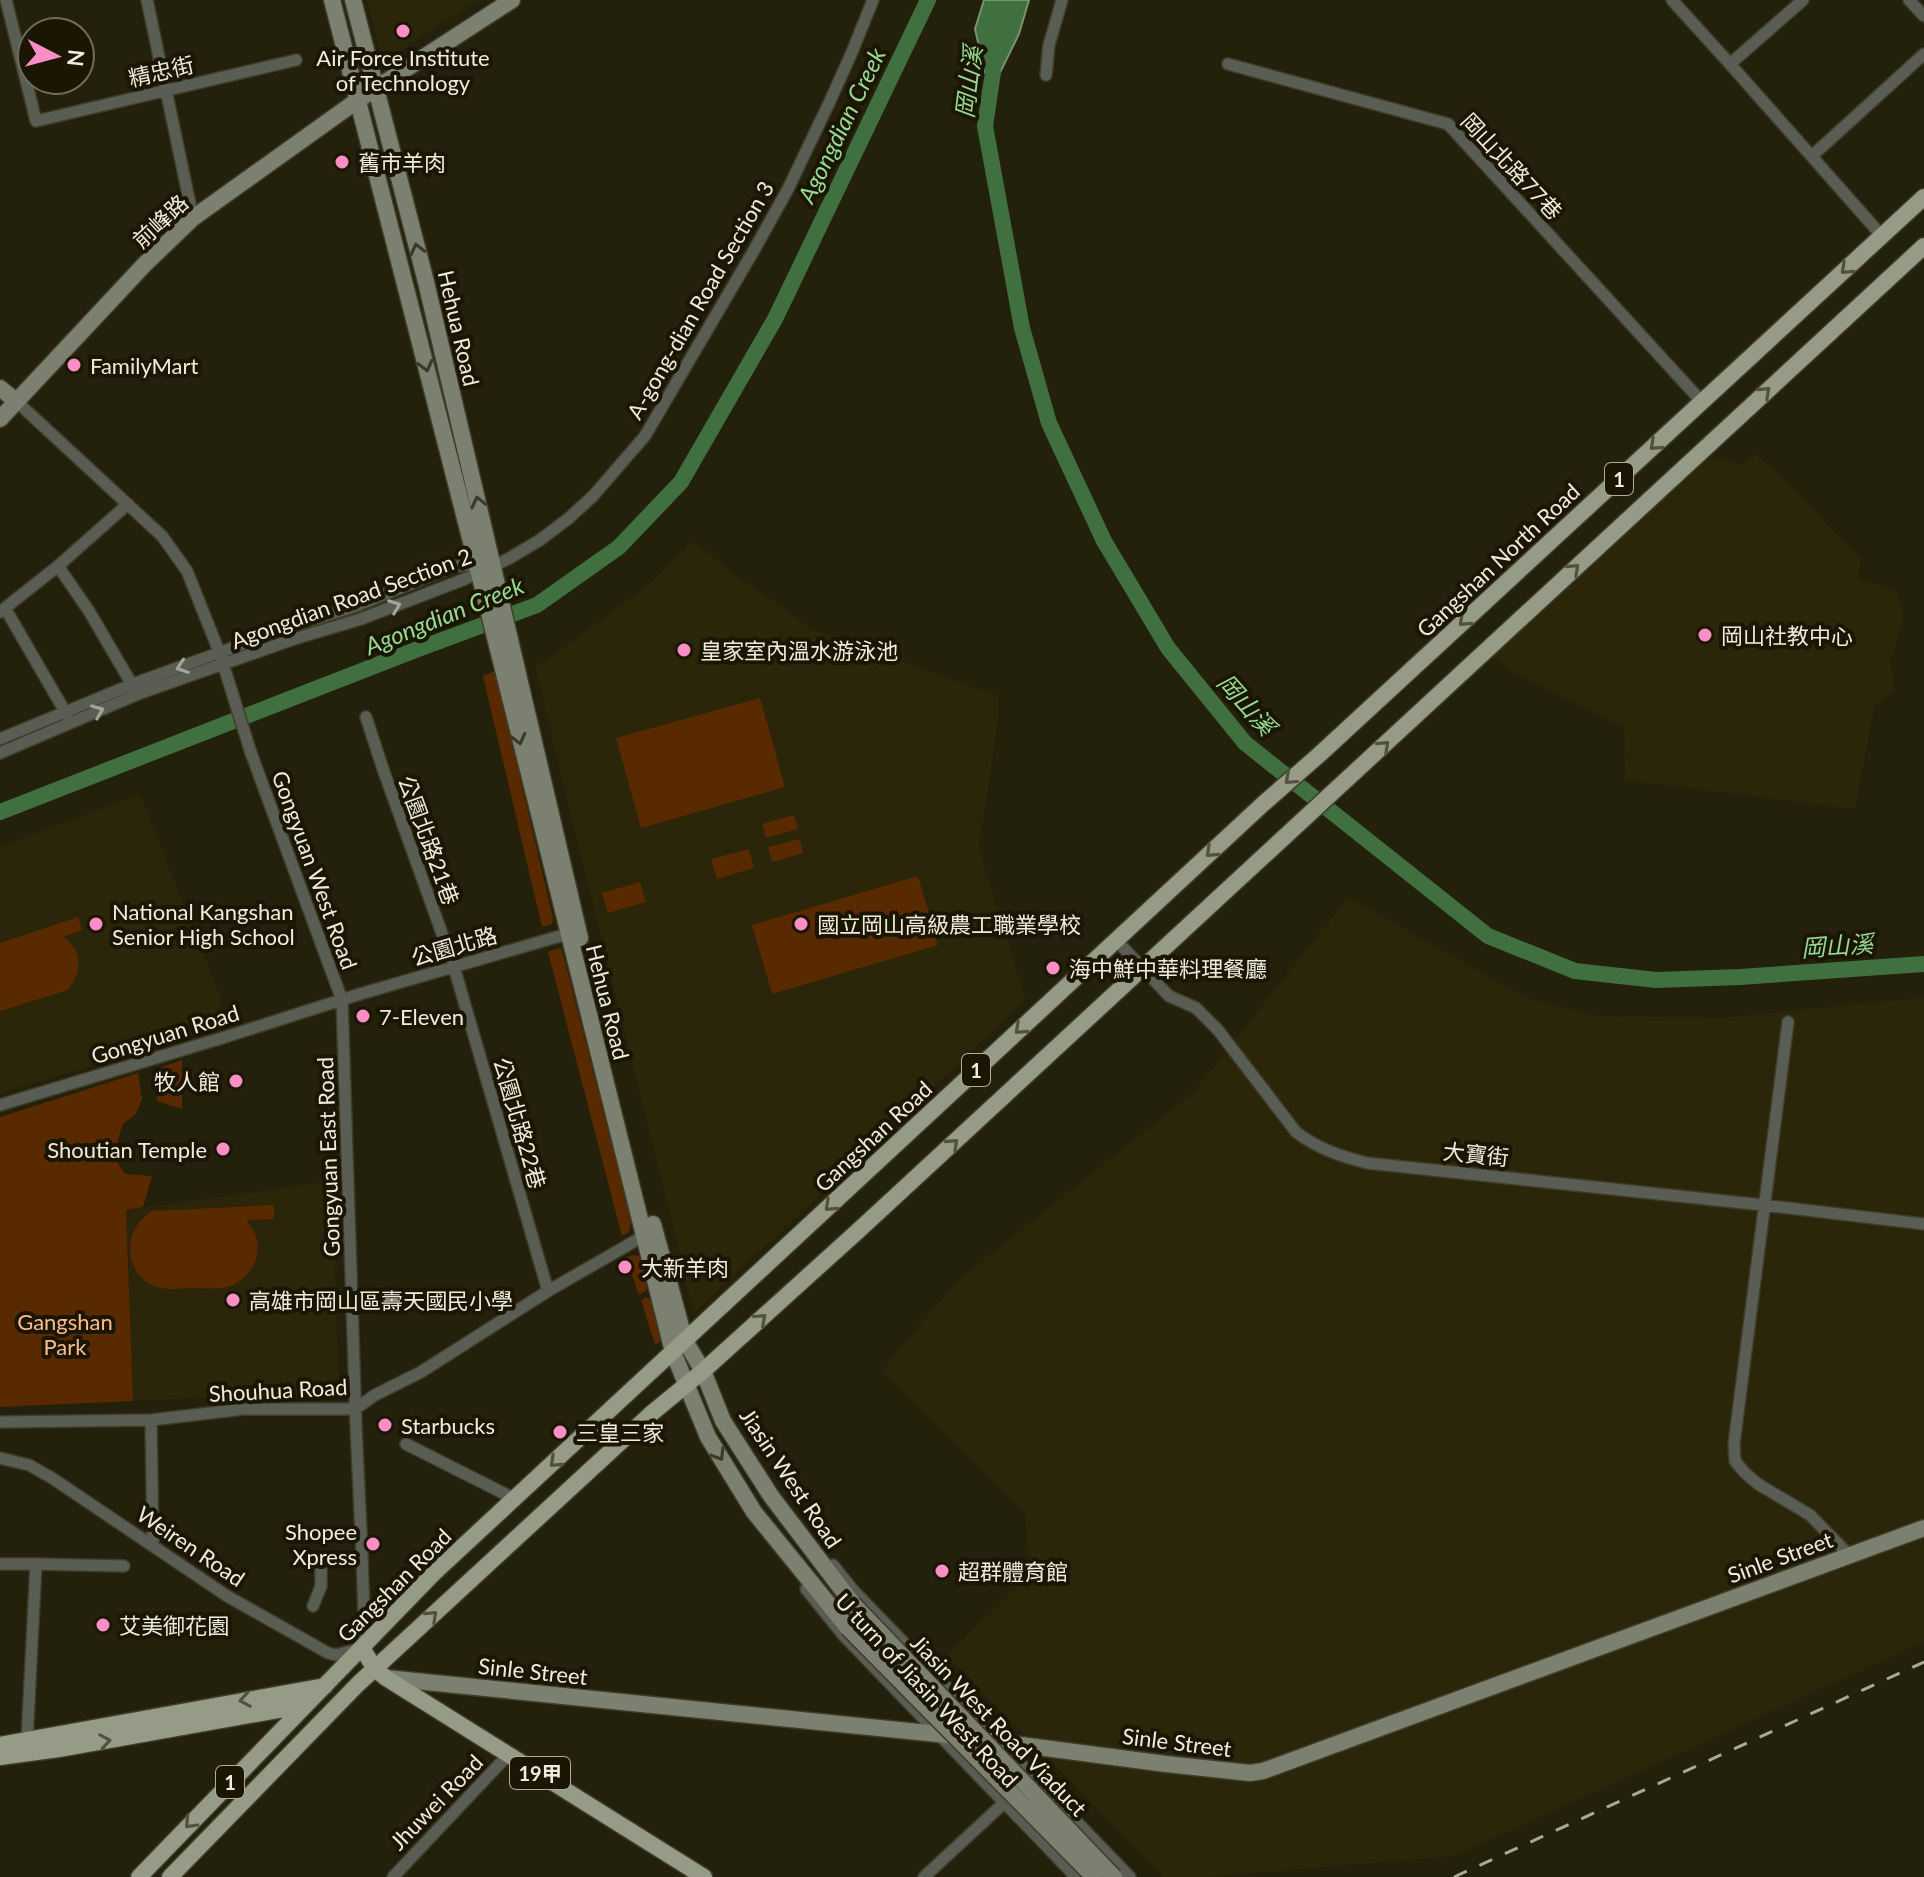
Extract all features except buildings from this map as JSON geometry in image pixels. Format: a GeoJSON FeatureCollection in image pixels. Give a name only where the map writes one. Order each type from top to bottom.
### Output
{"type":"FeatureCollection","features":[{"type":"Feature","properties":{"kind":"main road","name":"Gangshan North Road"},"geometry":{"type":"LineString","coordinates":[[1268,799],[1924,197]]}},
{"type":"Feature","properties":{"kind":"main road","name":"1"},"geometry":{"type":"LineString","coordinates":[[687,1384],[881,1210],[1924,246]]}},
{"type":"Feature","properties":{"kind":"main road","name":"Gangshan Road"},"geometry":{"type":"LineString","coordinates":[[322,1686],[434,1573],[1268,799]]}},
{"type":"Feature","properties":{"kind":"main road","name":"Gangshan Road"},"geometry":{"type":"LineString","coordinates":[[340,1702],[358,1684],[380,1674],[633,1430],[687,1384]]}},
{"type":"Feature","properties":{"kind":"main road","name":"19甲"},"geometry":{"type":"LineString","coordinates":[[362,1648],[380,1674],[704,1877]]}},
{"type":"Feature","properties":{"kind":"main road"},"geometry":{"type":"LineString","coordinates":[[0,1745],[322,1686],[358,1684]]}},
{"type":"Feature","properties":{"kind":"main road","name":"1"},"geometry":{"type":"LineString","coordinates":[[139,1877],[322,1686]]}},
{"type":"Feature","properties":{"kind":"main road","name":"1"},"geometry":{"type":"LineString","coordinates":[[170,1877],[340,1702]]}},
{"type":"Feature","properties":{"kind":"main road"},"geometry":{"type":"LineString","coordinates":[[0,1757],[304,1705],[340,1702]]}},
{"type":"Feature","properties":{"kind":"street","name":"精忠街"},"geometry":{"type":"LineString","coordinates":[[6,0],[36,121],[296,60]]}},
{"type":"Feature","properties":{"kind":"street"},"geometry":{"type":"LineString","coordinates":[[147,0],[193,218]]}},
{"type":"Feature","properties":{"kind":"street","name":"Hehua Road"},"geometry":{"type":"LineString","coordinates":[[332,0],[508,660],[679,1347]]}},
{"type":"Feature","properties":{"kind":"street","name":"Hehua Road"},"geometry":{"type":"LineString","coordinates":[[353,0],[426,282],[485,573]]}},
{"type":"Feature","properties":{"kind":"street","name":"前峰路"},"geometry":{"type":"LineString","coordinates":[[0,419],[144,265],[193,218],[358,100],[512,0]]}},
{"type":"Feature","properties":{"kind":"street","name":"A-gong-dian Road Section 3"},"geometry":{"type":"LineString","coordinates":[[485,573],[540,540],[569,518],[593,496],[645,436],[788,189],[873,0]]}},
{"type":"Feature","properties":{"kind":"street"},"geometry":{"type":"LineString","coordinates":[[1046,75],[1049,45],[1062,0]]}},
{"type":"Feature","properties":{"kind":"street"},"geometry":{"type":"LineString","coordinates":[[1672,0],[1882,236]]}},
{"type":"Feature","properties":{"kind":"street"},"geometry":{"type":"LineString","coordinates":[[1730,64],[1803,0]]}},
{"type":"Feature","properties":{"kind":"street"},"geometry":{"type":"LineString","coordinates":[[1909,0],[1924,16]]}},
{"type":"Feature","properties":{"kind":"street"},"geometry":{"type":"LineString","coordinates":[[1812,156],[1924,54]]}},
{"type":"Feature","properties":{"kind":"street","name":"岡山北路77巷"},"geometry":{"type":"LineString","coordinates":[[1228,64],[1448,124],[1702,402]]}},
{"type":"Feature","properties":{"kind":"street"},"geometry":{"type":"LineString","coordinates":[[0,388],[16,401]]}},
{"type":"Feature","properties":{"kind":"street","name":"Gongyuan West Road"},"geometry":{"type":"LineString","coordinates":[[16,401],[162,536],[187,571],[342,1000]]}},
{"type":"Feature","properties":{"kind":"street"},"geometry":{"type":"LineString","coordinates":[[68,716],[2,610],[128,504]]}},
{"type":"Feature","properties":{"kind":"street"},"geometry":{"type":"LineString","coordinates":[[58,566],[135,689]]}},
{"type":"Feature","properties":{"kind":"street","name":"Agongdian Road Section 2"},"geometry":{"type":"LineString","coordinates":[[221,659],[290,627],[356,606],[455,566],[485,573]]}},
{"type":"Feature","properties":{"kind":"street","name":"Agongdian Road Section 2"},"geometry":{"type":"LineString","coordinates":[[0,739],[221,659],[361,619],[485,573]]}},
{"type":"Feature","properties":{"kind":"street"},"geometry":{"type":"LineString","coordinates":[[356,606],[361,619]]}},
{"type":"Feature","properties":{"kind":"street","name":"Agongdian Road Section 2"},"geometry":{"type":"LineString","coordinates":[[0,753],[68,716]]}},
{"type":"Feature","properties":{"kind":"street","name":"公園北路21巷"},"geometry":{"type":"LineString","coordinates":[[366,717],[454,967]]}},
{"type":"Feature","properties":{"kind":"street","name":"公園北路"},"geometry":{"type":"LineString","coordinates":[[342,1000],[574,932]]}},
{"type":"Feature","properties":{"kind":"street","name":"大寶街"},"geometry":{"type":"LineString","coordinates":[[1116,940],[1169,996],[1196,1008],[1218,1030],[1296,1132],[1308,1142],[1337,1156],[1367,1163],[1924,1224]]}},
{"type":"Feature","properties":{"kind":"street","name":"公園北路22巷"},"geometry":{"type":"LineString","coordinates":[[454,967],[548,1291]]}},
{"type":"Feature","properties":{"kind":"street","name":"Gongyuan Road"},"geometry":{"type":"LineString","coordinates":[[0,1105],[342,1000]]}},
{"type":"Feature","properties":{"kind":"street","name":"Gongyuan East Road"},"geometry":{"type":"LineString","coordinates":[[342,1000],[364,1614],[362,1648]]}},
{"type":"Feature","properties":{"kind":"street"},"geometry":{"type":"LineString","coordinates":[[1788,1022],[1734,1444],[1735,1461],[1758,1484],[1810,1515],[1849,1555]]}},
{"type":"Feature","properties":{"kind":"street","name":"Shouhua Road"},"geometry":{"type":"LineString","coordinates":[[0,1422],[151,1420],[244,1409],[355,1409],[375,1395],[421,1372],[548,1291],[650,1233]]}},
{"type":"Feature","properties":{"kind":"street","name":"Jiasin West Road"},"geometry":{"type":"LineString","coordinates":[[679,1347],[703,1371],[723,1421],[771,1496],[853,1604]]}},
{"type":"Feature","properties":{"kind":"street","name":"Jiasin West Road"},"geometry":{"type":"LineString","coordinates":[[679,1347],[687,1384],[708,1437],[761,1523],[848,1628]]}},
{"type":"Feature","properties":{"kind":"street"},"geometry":{"type":"LineString","coordinates":[[151,1420],[153,1545]]}},
{"type":"Feature","properties":{"kind":"street"},"geometry":{"type":"LineString","coordinates":[[406,1444],[515,1499]]}},
{"type":"Feature","properties":{"kind":"street","name":"Weiren Road"},"geometry":{"type":"LineString","coordinates":[[0,1458],[29,1465],[52,1478],[227,1596],[328,1653],[336,1655],[362,1648]]}},
{"type":"Feature","properties":{"kind":"street","name":"U turn of Jiasin West Road"},"geometry":{"type":"LineString","coordinates":[[771,1496],[781,1501],[853,1590],[1130,1877]]}},
{"type":"Feature","properties":{"kind":"street","name":"U turn of Jiasin West Road"},"geometry":{"type":"LineString","coordinates":[[761,1523],[768,1541],[844,1636],[1076,1877]]}},
{"type":"Feature","properties":{"kind":"street","name":"Sinle Street"},"geometry":{"type":"LineString","coordinates":[[380,1674],[938,1734],[1250,1773],[1263,1771],[1924,1528]]}},
{"type":"Feature","properties":{"kind":"street"},"geometry":{"type":"LineString","coordinates":[[313,1606],[321,1586],[321,1558]]}},
{"type":"Feature","properties":{"kind":"street"},"geometry":{"type":"LineString","coordinates":[[0,1564],[124,1566]]}},
{"type":"Feature","properties":{"kind":"street"},"geometry":{"type":"LineString","coordinates":[[27,1740],[36,1564]]}},
{"type":"Feature","properties":{"kind":"street","name":"Jiasin West Road Viaduct"},"geometry":{"type":"LineString","coordinates":[[853,1604],[1114,1877]]}},
{"type":"Feature","properties":{"kind":"street","name":"Jiasin West Road Viaduct"},"geometry":{"type":"LineString","coordinates":[[848,1628],[1094,1877]]}},
{"type":"Feature","properties":{"kind":"street"},"geometry":{"type":"LineString","coordinates":[[869,1662],[897,1636]]}},
{"type":"Feature","properties":{"kind":"street","name":"Jhuwei Road"},"geometry":{"type":"LineString","coordinates":[[393,1877],[508,1755]]}},
{"type":"Feature","properties":{"kind":"street"},"geometry":{"type":"LineString","coordinates":[[924,1877],[1005,1802]]}},
{"type":"Feature","properties":{"kind":"shaded area","name":"Air Force Institute of Technology"},"geometry":{"type":"Polygon","coordinates":[[[367,0],[478,0],[383,62],[367,0]]]}},
{"type":"Feature","properties":{"kind":"shaded area"},"geometry":{"type":"Polygon","coordinates":[[[984,0],[1029,0],[1019,34],[990,93],[975,29],[984,0]]]}},
{"type":"Feature","properties":{"kind":"shaded area","name":"岡山社教中心"},"geometry":{"type":"Polygon","coordinates":[[[1756,454],[1791,485],[1861,560],[1858,579],[1897,590],[1904,617],[1891,660],[1894,691],[1874,708],[1855,809],[1625,780],[1624,728],[1508,670],[1491,653],[1710,456],[1741,465],[1756,454]]]}},
{"type":"Feature","properties":{"kind":"shaded area","name":"國立岡山高級農工職業學校"},"geometry":{"type":"Polygon","coordinates":[[[694,541],[735,575],[814,630],[998,696],[998,721],[979,849],[1026,1000],[694,1313],[535,668],[641,591],[694,541]]]}},
{"type":"Feature","properties":{"kind":"shaded area","name":"National Kangshan Senior High School"},"geometry":{"type":"Polygon","coordinates":[[[140,794],[222,1001],[206,1032],[0,1093],[0,847],[140,794]]]}},
{"type":"Feature","properties":{"kind":"shaded area"},"geometry":{"type":"Polygon","coordinates":[[[1348,897],[1527,998],[1600,1016],[1722,1018],[1924,997],[1924,1642],[1454,1856],[1207,1877],[1163,1877],[947,1655],[1029,1575],[1025,1513],[881,1371],[956,1282],[1194,1092],[1348,897]]]}},
{"type":"Feature","properties":{"kind":"shaded area","name":"高雄市岡山區壽天國民小學"},"geometry":{"type":"Polygon","coordinates":[[[332,1181],[339,1391],[133,1401],[126,1210],[332,1181]]]}},
{"type":"Feature","properties":{"kind":"green space"},"geometry":{"type":"Polygon","coordinates":[[[495,671],[553,918],[552,924],[542,927],[483,676],[495,671]]]}},
{"type":"Feature","properties":{"kind":"green space"},"geometry":{"type":"Polygon","coordinates":[[[760,698],[785,787],[641,828],[616,738],[760,698]]]}},
{"type":"Feature","properties":{"kind":"green space"},"geometry":{"type":"Polygon","coordinates":[[[794,815],[798,829],[766,838],[762,824],[794,815]]]}},
{"type":"Feature","properties":{"kind":"green space"},"geometry":{"type":"Polygon","coordinates":[[[800,839],[803,853],[772,862],[768,847],[800,839]]]}},
{"type":"Feature","properties":{"kind":"green space"},"geometry":{"type":"Polygon","coordinates":[[[749,849],[754,868],[717,879],[711,859],[749,849]]]}},
{"type":"Feature","properties":{"kind":"green space"},"geometry":{"type":"Polygon","coordinates":[[[918,876],[938,945],[772,994],[752,925],[918,876]]]}},
{"type":"Feature","properties":{"kind":"green space"},"geometry":{"type":"Polygon","coordinates":[[[640,882],[646,902],[608,913],[602,893],[640,882]]]}},
{"type":"Feature","properties":{"kind":"green space"},"geometry":{"type":"Polygon","coordinates":[[[78,917],[82,930],[63,937],[75,949],[79,962],[68,990],[0,1011],[0,943],[78,917]]]}},
{"type":"Feature","properties":{"kind":"green space"},"geometry":{"type":"Polygon","coordinates":[[[559,948],[631,1220],[629,1232],[622,1236],[548,952],[559,948]]]}},
{"type":"Feature","properties":{"kind":"green space"},"geometry":{"type":"Polygon","coordinates":[[[182,1060],[182,1109],[157,1101],[153,1070],[182,1060]]]}},
{"type":"Feature","properties":{"kind":"green space","name":"Gangshan Park"},"geometry":{"type":"Polygon","coordinates":[[[138,1073],[142,1099],[136,1114],[123,1124],[116,1160],[125,1174],[152,1176],[143,1207],[126,1210],[133,1401],[0,1407],[0,1117],[138,1073]]]}},
{"type":"Feature","properties":{"kind":"green space"},"geometry":{"type":"Polygon","coordinates":[[[274,1205],[274,1219],[247,1220],[256,1236],[258,1251],[253,1266],[237,1283],[216,1288],[161,1288],[148,1283],[134,1267],[130,1254],[132,1236],[139,1222],[151,1211],[274,1205]]]}},
{"type":"Feature","properties":{"kind":"green space"},"geometry":{"type":"Polygon","coordinates":[[[639,1256],[647,1286],[646,1291],[639,1295],[626,1258],[639,1256]]]}},
{"type":"Feature","properties":{"kind":"green space"},"geometry":{"type":"Polygon","coordinates":[[[646,1297],[650,1299],[662,1335],[661,1341],[655,1345],[641,1300],[646,1297]]]}},
{"type":"Feature","properties":{"kind":"waterway","name":"Agongdian Creek"},"geometry":{"type":"LineString","coordinates":[[0,812],[537,605],[619,547],[681,482],[775,319],[928,0]]}},
{"type":"Feature","properties":{"kind":"waterway","name":"岡山溪"},"geometry":{"type":"LineString","coordinates":[[993,72],[985,126],[1022,328],[1049,423],[1104,541],[1168,648],[1245,743],[1488,936],[1575,971],[1656,980],[1924,964]]}},
{"type":"Feature","properties":{"kind":"railway"},"geometry":{"type":"LineString","coordinates":[[1454,1877],[1924,1662]]}},
{"type":"Feature","properties":{"kind":"place","name":"Air Force Institute of Technology"},"geometry":{"type":"Point","coordinates":[403,31]}},
{"type":"Feature","properties":{"kind":"place","name":"舊市羊肉"},"geometry":{"type":"Point","coordinates":[342,162]}},
{"type":"Feature","properties":{"kind":"place","name":"FamilyMart"},"geometry":{"type":"Point","coordinates":[74,365]}},
{"type":"Feature","properties":{"kind":"place","name":"岡山社教中心"},"geometry":{"type":"Point","coordinates":[1705,635]}},
{"type":"Feature","properties":{"kind":"place","name":"皇家室內溫水游泳池"},"geometry":{"type":"Point","coordinates":[684,650]}},
{"type":"Feature","properties":{"kind":"place","name":"National Kangshan Senior High School"},"geometry":{"type":"Point","coordinates":[96,924]}},
{"type":"Feature","properties":{"kind":"place","name":"國立岡山高級農工職業學校"},"geometry":{"type":"Point","coordinates":[801,924]}},
{"type":"Feature","properties":{"kind":"place","name":"海中鮮中華料理餐廳"},"geometry":{"type":"Point","coordinates":[1053,968]}},
{"type":"Feature","properties":{"kind":"place","name":"7-Eleven"},"geometry":{"type":"Point","coordinates":[363,1016]}},
{"type":"Feature","properties":{"kind":"place","name":"牧人館"},"geometry":{"type":"Point","coordinates":[236,1081]}},
{"type":"Feature","properties":{"kind":"place","name":"Shoutian Temple"},"geometry":{"type":"Point","coordinates":[223,1149]}},
{"type":"Feature","properties":{"kind":"place","name":"大新羊肉"},"geometry":{"type":"Point","coordinates":[625,1267]}},
{"type":"Feature","properties":{"kind":"place","name":"高雄市岡山區壽天國民小學"},"geometry":{"type":"Point","coordinates":[233,1300]}},
{"type":"Feature","properties":{"kind":"place","name":"Starbucks"},"geometry":{"type":"Point","coordinates":[385,1425]}},
{"type":"Feature","properties":{"kind":"place","name":"三皇三家"},"geometry":{"type":"Point","coordinates":[560,1432]}},
{"type":"Feature","properties":{"kind":"place","name":"Shopee Xpress"},"geometry":{"type":"Point","coordinates":[373,1544]}},
{"type":"Feature","properties":{"kind":"place","name":"超群體育館"},"geometry":{"type":"Point","coordinates":[942,1571]}},
{"type":"Feature","properties":{"kind":"place","name":"艾美御花園"},"geometry":{"type":"Point","coordinates":[103,1625]}}]}
